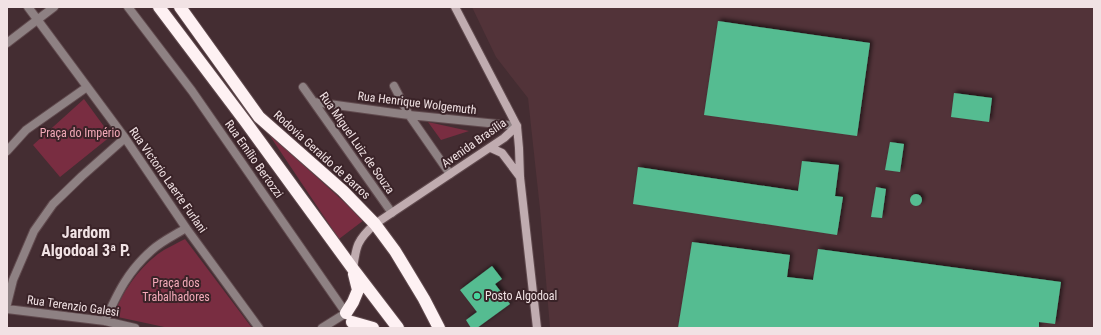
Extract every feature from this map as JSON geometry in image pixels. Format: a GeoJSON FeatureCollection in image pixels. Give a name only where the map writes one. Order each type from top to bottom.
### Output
{"type":"FeatureCollection","features":[{"type":"Feature","properties":{"kind":"highway"},"geometry":{"type":"LineString","coordinates":[[159,7],[398,328]]}},
{"type":"Feature","properties":{"kind":"highway","name":"Rodovia Geraldo de Barros"},"geometry":{"type":"LineString","coordinates":[[180,7],[259,117],[343,191],[375,224],[395,251],[424,299],[439,328]]}},
{"type":"Feature","properties":{"kind":"highway"},"geometry":{"type":"LineString","coordinates":[[353,269],[358,290],[353,302],[352,321],[373,328]]}},
{"type":"Feature","properties":{"kind":"main road","name":"Avenida Brasília"},"geometry":{"type":"LineString","coordinates":[[353,269],[355,248],[363,235],[375,224],[491,148],[517,126],[455,7]]}},
{"type":"Feature","properties":{"kind":"main road"},"geometry":{"type":"LineString","coordinates":[[517,126],[520,148],[520,177],[537,328]]}},
{"type":"Feature","properties":{"kind":"main road"},"geometry":{"type":"LineString","coordinates":[[491,148],[502,152],[520,177]]}},
{"type":"Feature","properties":{"kind":"street","name":"Rua Victorio Laerte Furlani"},"geometry":{"type":"LineString","coordinates":[[28,7],[125,138],[186,228],[259,328]]}},
{"type":"Feature","properties":{"kind":"street"},"geometry":{"type":"LineString","coordinates":[[7,43],[54,7]]}},
{"type":"Feature","properties":{"kind":"street","name":"Rua Emílio Bertozzi"},"geometry":{"type":"LineString","coordinates":[[128,7],[192,91],[352,321]]}},
{"type":"Feature","properties":{"kind":"street"},"geometry":{"type":"LineString","coordinates":[[394,86],[409,115],[450,174]]}},
{"type":"Feature","properties":{"kind":"street"},"geometry":{"type":"LineString","coordinates":[[7,151],[26,130],[87,87]]}},
{"type":"Feature","properties":{"kind":"street","name":"Rua Miguel Luiz de Souza"},"geometry":{"type":"LineString","coordinates":[[303,87],[392,213]]}},
{"type":"Feature","properties":{"kind":"street","name":"Rua Henrique Wolgemuth"},"geometry":{"type":"LineString","coordinates":[[314,102],[409,115],[517,126]]}},
{"type":"Feature","properties":{"kind":"street"},"geometry":{"type":"LineString","coordinates":[[7,304],[13,280],[34,231],[53,204],[125,138]]}},
{"type":"Feature","properties":{"kind":"street"},"geometry":{"type":"LineString","coordinates":[[106,322],[115,298],[133,269],[153,249],[186,228]]}},
{"type":"Feature","properties":{"kind":"street","name":"Rua Terenzio Galesi"},"geometry":{"type":"LineString","coordinates":[[7,309],[106,322],[135,328]]}},
{"type":"Feature","properties":{"kind":"street"},"geometry":{"type":"LineString","coordinates":[[322,328],[352,321]]}},
{"type":"Feature","properties":{"kind":"shaded area"},"geometry":{"type":"Polygon","coordinates":[[[472,7],[1094,7],[1094,328],[550,328],[540,209],[528,98],[496,57],[472,7]]]}},
{"type":"Feature","properties":{"kind":"green space","name":"Praça do Império"},"geometry":{"type":"Polygon","coordinates":[[[84,99],[111,136],[60,177],[33,145],[84,99]]]}},
{"type":"Feature","properties":{"kind":"green space"},"geometry":{"type":"Polygon","coordinates":[[[428,122],[469,131],[441,140],[428,122]]]}},
{"type":"Feature","properties":{"kind":"green space"},"geometry":{"type":"Polygon","coordinates":[[[268,133],[364,220],[339,239],[268,133]]]}},
{"type":"Feature","properties":{"kind":"green space","name":"Praça dos Trabalhadores"},"geometry":{"type":"Polygon","coordinates":[[[185,239],[252,328],[169,328],[113,316],[126,290],[143,267],[161,252],[185,239]]]}},
{"type":"Feature","properties":{"kind":"building"},"geometry":{"type":"Polygon","coordinates":[[[718,21],[870,43],[857,136],[704,115],[718,21]]]}},
{"type":"Feature","properties":{"kind":"building"},"geometry":{"type":"Polygon","coordinates":[[[954,93],[992,98],[989,122],[951,117],[954,93]]]}},
{"type":"Feature","properties":{"kind":"building"},"geometry":{"type":"Polygon","coordinates":[[[890,142],[904,144],[900,172],[885,170],[890,142]]]}},
{"type":"Feature","properties":{"kind":"building"},"geometry":{"type":"Polygon","coordinates":[[[802,161],[839,165],[835,196],[843,197],[837,235],[633,204],[638,167],[798,191],[802,161]]]}},
{"type":"Feature","properties":{"kind":"building"},"geometry":{"type":"Polygon","coordinates":[[[876,187],[886,189],[882,218],[871,217],[876,187]]]}},
{"type":"Feature","properties":{"kind":"building"},"geometry":{"type":"Polygon","coordinates":[[[914,194],[918,194],[922,200],[918,206],[914,206],[910,202],[910,198],[914,194]]]}},
{"type":"Feature","properties":{"kind":"building"},"geometry":{"type":"Polygon","coordinates":[[[692,242],[790,255],[787,277],[813,280],[818,249],[1061,282],[1055,324],[1039,322],[1039,328],[678,328],[692,242]]]}},
{"type":"Feature","properties":{"kind":"building","name":"Posto Algodoal"},"geometry":{"type":"Polygon","coordinates":[[[492,266],[502,279],[495,284],[510,304],[477,328],[471,328],[466,320],[477,312],[460,290],[492,266]]]}},
{"type":"Feature","properties":{"kind":"place","name":"Posto Algodoal"},"geometry":{"type":"Point","coordinates":[477,296]}},
{"type":"Feature","properties":{"kind":"district","name":"Jardom Algodoal 3ª P."},"geometry":{"type":"Point","coordinates":[86,241]}}]}
